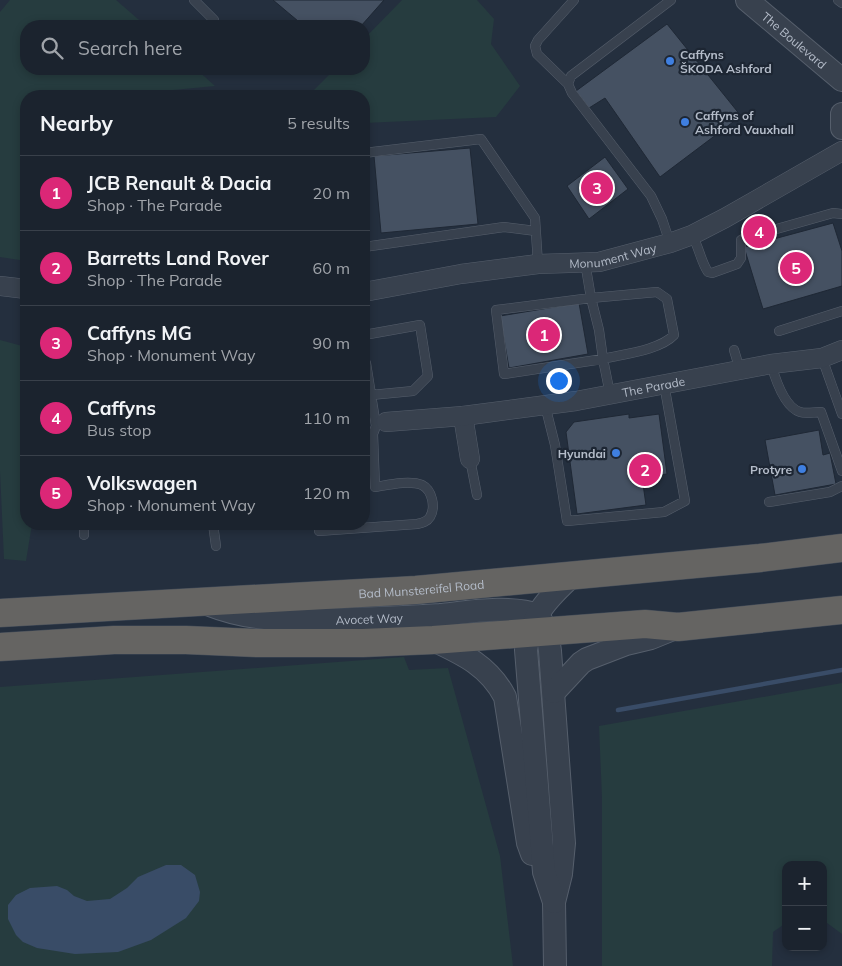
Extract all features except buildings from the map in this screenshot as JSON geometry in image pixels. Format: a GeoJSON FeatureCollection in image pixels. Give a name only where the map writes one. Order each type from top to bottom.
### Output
{"type":"FeatureCollection","features":[{"type":"Feature","properties":{"kind":"highway","name":"Bad Munstereifel Road"},"geometry":{"type":"LineString","coordinates":[[0,613],[416,590],[840,549]]}},
{"type":"Feature","properties":{"kind":"highway"},"geometry":{"type":"LineString","coordinates":[[0,647],[114,640],[362,643],[433,640],[538,626],[645,624],[678,626],[842,610]]}},
{"type":"Feature","properties":{"kind":"street","name":"The Boulevard"},"geometry":{"type":"LineString","coordinates":[[752,1],[842,80]]}},
{"type":"Feature","properties":{"kind":"street"},"geometry":{"type":"LineString","coordinates":[[842,114],[842,128]]}},
{"type":"Feature","properties":{"kind":"street","name":"Monument Way"},"geometry":{"type":"LineString","coordinates":[[370,291],[461,274],[538,264],[598,262],[670,243],[692,235],[842,151]]}},
{"type":"Feature","properties":{"kind":"street"},"geometry":{"type":"LineString","coordinates":[[0,286],[20,288]]}},
{"type":"Feature","properties":{"kind":"street","name":"The Parade"},"geometry":{"type":"LineString","coordinates":[[381,424],[462,416],[576,401],[771,364],[822,358],[842,350]]}},
{"type":"Feature","properties":{"kind":"street"},"geometry":{"type":"LineString","coordinates":[[462,416],[470,459]]}},
{"type":"Feature","properties":{"kind":"street"},"geometry":{"type":"LineString","coordinates":[[554,902],[544,872],[526,650],[551,596],[573,575]]}},
{"type":"Feature","properties":{"kind":"street","name":"Avocet Way"},"geometry":{"type":"LineString","coordinates":[[202,601],[227,612],[278,620],[413,617],[526,610],[538,626]]}},
{"type":"Feature","properties":{"kind":"street"},"geometry":{"type":"LineString","coordinates":[[538,626],[550,651],[564,843],[561,874],[554,902],[555,966]]}},
{"type":"Feature","properties":{"kind":"street"},"geometry":{"type":"LineString","coordinates":[[554,692],[587,659],[626,644],[651,638],[678,626]]}},
{"type":"Feature","properties":{"kind":"street"},"geometry":{"type":"LineString","coordinates":[[433,640],[475,662],[500,686],[505,697],[528,843],[533,856],[544,872]]}},
{"type":"Feature","properties":{"kind":"lane"},"geometry":{"type":"LineString","coordinates":[[194,0],[214,20]]}},
{"type":"Feature","properties":{"kind":"lane"},"geometry":{"type":"LineString","coordinates":[[574,0],[538,40],[535,46],[536,54],[568,84],[572,93],[651,196],[662,219],[670,243]]}},
{"type":"Feature","properties":{"kind":"lane"},"geometry":{"type":"LineString","coordinates":[[568,84],[571,76],[671,0]]}},
{"type":"Feature","properties":{"kind":"lane"},"geometry":{"type":"LineString","coordinates":[[838,0],[842,3]]}},
{"type":"Feature","properties":{"kind":"lane"},"geometry":{"type":"LineString","coordinates":[[370,152],[481,139],[535,218],[538,264]]}},
{"type":"Feature","properties":{"kind":"lane"},"geometry":{"type":"LineString","coordinates":[[692,235],[699,248],[704,267],[708,272],[712,273],[737,264],[740,258],[741,240],[745,238],[833,213],[842,214]]}},
{"type":"Feature","properties":{"kind":"lane"},"geometry":{"type":"LineString","coordinates":[[370,246],[504,227],[536,231]]}},
{"type":"Feature","properties":{"kind":"lane"},"geometry":{"type":"LineString","coordinates":[[585,261],[610,394]]}},
{"type":"Feature","properties":{"kind":"lane"},"geometry":{"type":"LineString","coordinates":[[657,292],[668,299],[674,335],[668,342],[603,359],[504,374],[496,310],[591,298],[657,292]]}},
{"type":"Feature","properties":{"kind":"lane"},"geometry":{"type":"LineString","coordinates":[[779,331],[842,311]]}},
{"type":"Feature","properties":{"kind":"lane"},"geometry":{"type":"LineString","coordinates":[[370,334],[420,325],[428,376],[413,391],[371,395]]}},
{"type":"Feature","properties":{"kind":"lane"},"geometry":{"type":"LineString","coordinates":[[734,350],[740,370]]}},
{"type":"Feature","properties":{"kind":"lane"},"geometry":{"type":"LineString","coordinates":[[822,358],[842,414]]}},
{"type":"Feature","properties":{"kind":"lane"},"geometry":{"type":"LineString","coordinates":[[771,364],[778,388],[794,408],[800,412],[820,412],[842,471]]}},
{"type":"Feature","properties":{"kind":"lane"},"geometry":{"type":"LineString","coordinates":[[545,405],[567,521],[664,512],[684,501],[664,384]]}},
{"type":"Feature","properties":{"kind":"lane"},"geometry":{"type":"LineString","coordinates":[[370,389],[381,424],[372,434],[375,486],[421,485],[427,488],[433,503],[430,517],[425,522],[370,527]]}},
{"type":"Feature","properties":{"kind":"lane"},"geometry":{"type":"LineString","coordinates":[[470,459],[477,495]]}},
{"type":"Feature","properties":{"kind":"lane"},"geometry":{"type":"LineString","coordinates":[[769,502],[830,492],[842,486]]}},
{"type":"Feature","properties":{"kind":"lane"},"geometry":{"type":"LineString","coordinates":[[84,530],[84,535]]}},
{"type":"Feature","properties":{"kind":"lane"},"geometry":{"type":"LineString","coordinates":[[214,530],[216,546]]}},
{"type":"Feature","properties":{"kind":"lane"},"geometry":{"type":"LineString","coordinates":[[319,531],[333,530]]}},
{"type":"Feature","properties":{"kind":"green space"},"geometry":{"type":"Polygon","coordinates":[[[10,0],[116,0],[139,20],[20,20],[20,75],[203,75],[215,86],[173,90],[20,90],[20,260],[0,257],[0,12],[10,0]]]}},
{"type":"Feature","properties":{"kind":"green space"},"geometry":{"type":"Polygon","coordinates":[[[402,0],[477,0],[494,19],[491,44],[520,86],[496,117],[370,123],[370,90],[314,90],[329,75],[370,75],[370,33],[402,0]]]}},
{"type":"Feature","properties":{"kind":"green space"},"geometry":{"type":"Polygon","coordinates":[[[0,340],[20,345],[20,530],[31,530],[26,561],[4,559],[0,471],[0,340]]]}},
{"type":"Feature","properties":{"kind":"green space"},"geometry":{"type":"Polygon","coordinates":[[[404,657],[409,670],[448,668],[500,856],[513,966],[0,966],[0,687],[404,657]]]}},
{"type":"Feature","properties":{"kind":"green space"},"geometry":{"type":"Polygon","coordinates":[[[842,683],[842,934],[827,923],[827,861],[782,861],[782,926],[773,932],[772,966],[602,966],[602,798],[599,726],[842,683]]]}},
{"type":"Feature","properties":{"kind":"water"},"geometry":{"type":"Polygon","coordinates":[[[166,865],[181,865],[195,875],[200,892],[199,901],[186,918],[151,940],[118,952],[75,954],[37,948],[23,942],[16,935],[8,919],[8,905],[16,895],[30,888],[57,886],[87,901],[110,899],[127,888],[138,877],[166,865]]]}},
{"type":"Feature","properties":{"kind":"waterway"},"geometry":{"type":"LineString","coordinates":[[618,710],[842,670]]}},
{"type":"Feature","properties":{"kind":"place","name":"Caffyns ŠKODA Ashford"},"geometry":{"type":"Point","coordinates":[670,61]}},
{"type":"Feature","properties":{"kind":"place","name":"Caffyns of Ashford Vauxhall"},"geometry":{"type":"Point","coordinates":[685,122]}},
{"type":"Feature","properties":{"kind":"place","name":"Caffyns MG"},"geometry":{"type":"Point","coordinates":[597,188]}},
{"type":"Feature","properties":{"kind":"place","name":"Caffyns"},"geometry":{"type":"Point","coordinates":[759,232]}},
{"type":"Feature","properties":{"kind":"place","name":"Volkswagen"},"geometry":{"type":"Point","coordinates":[796,268]}},
{"type":"Feature","properties":{"kind":"place","name":"JCB Renault & Dacia"},"geometry":{"type":"Point","coordinates":[544,335]}},
{"type":"Feature","properties":{"kind":"place","name":"Hyundai"},"geometry":{"type":"Point","coordinates":[616,453]}},
{"type":"Feature","properties":{"kind":"place","name":"Protyre"},"geometry":{"type":"Point","coordinates":[802,469]}},
{"type":"Feature","properties":{"kind":"place","name":"Barretts Land Rover"},"geometry":{"type":"Point","coordinates":[645,470]}}]}
